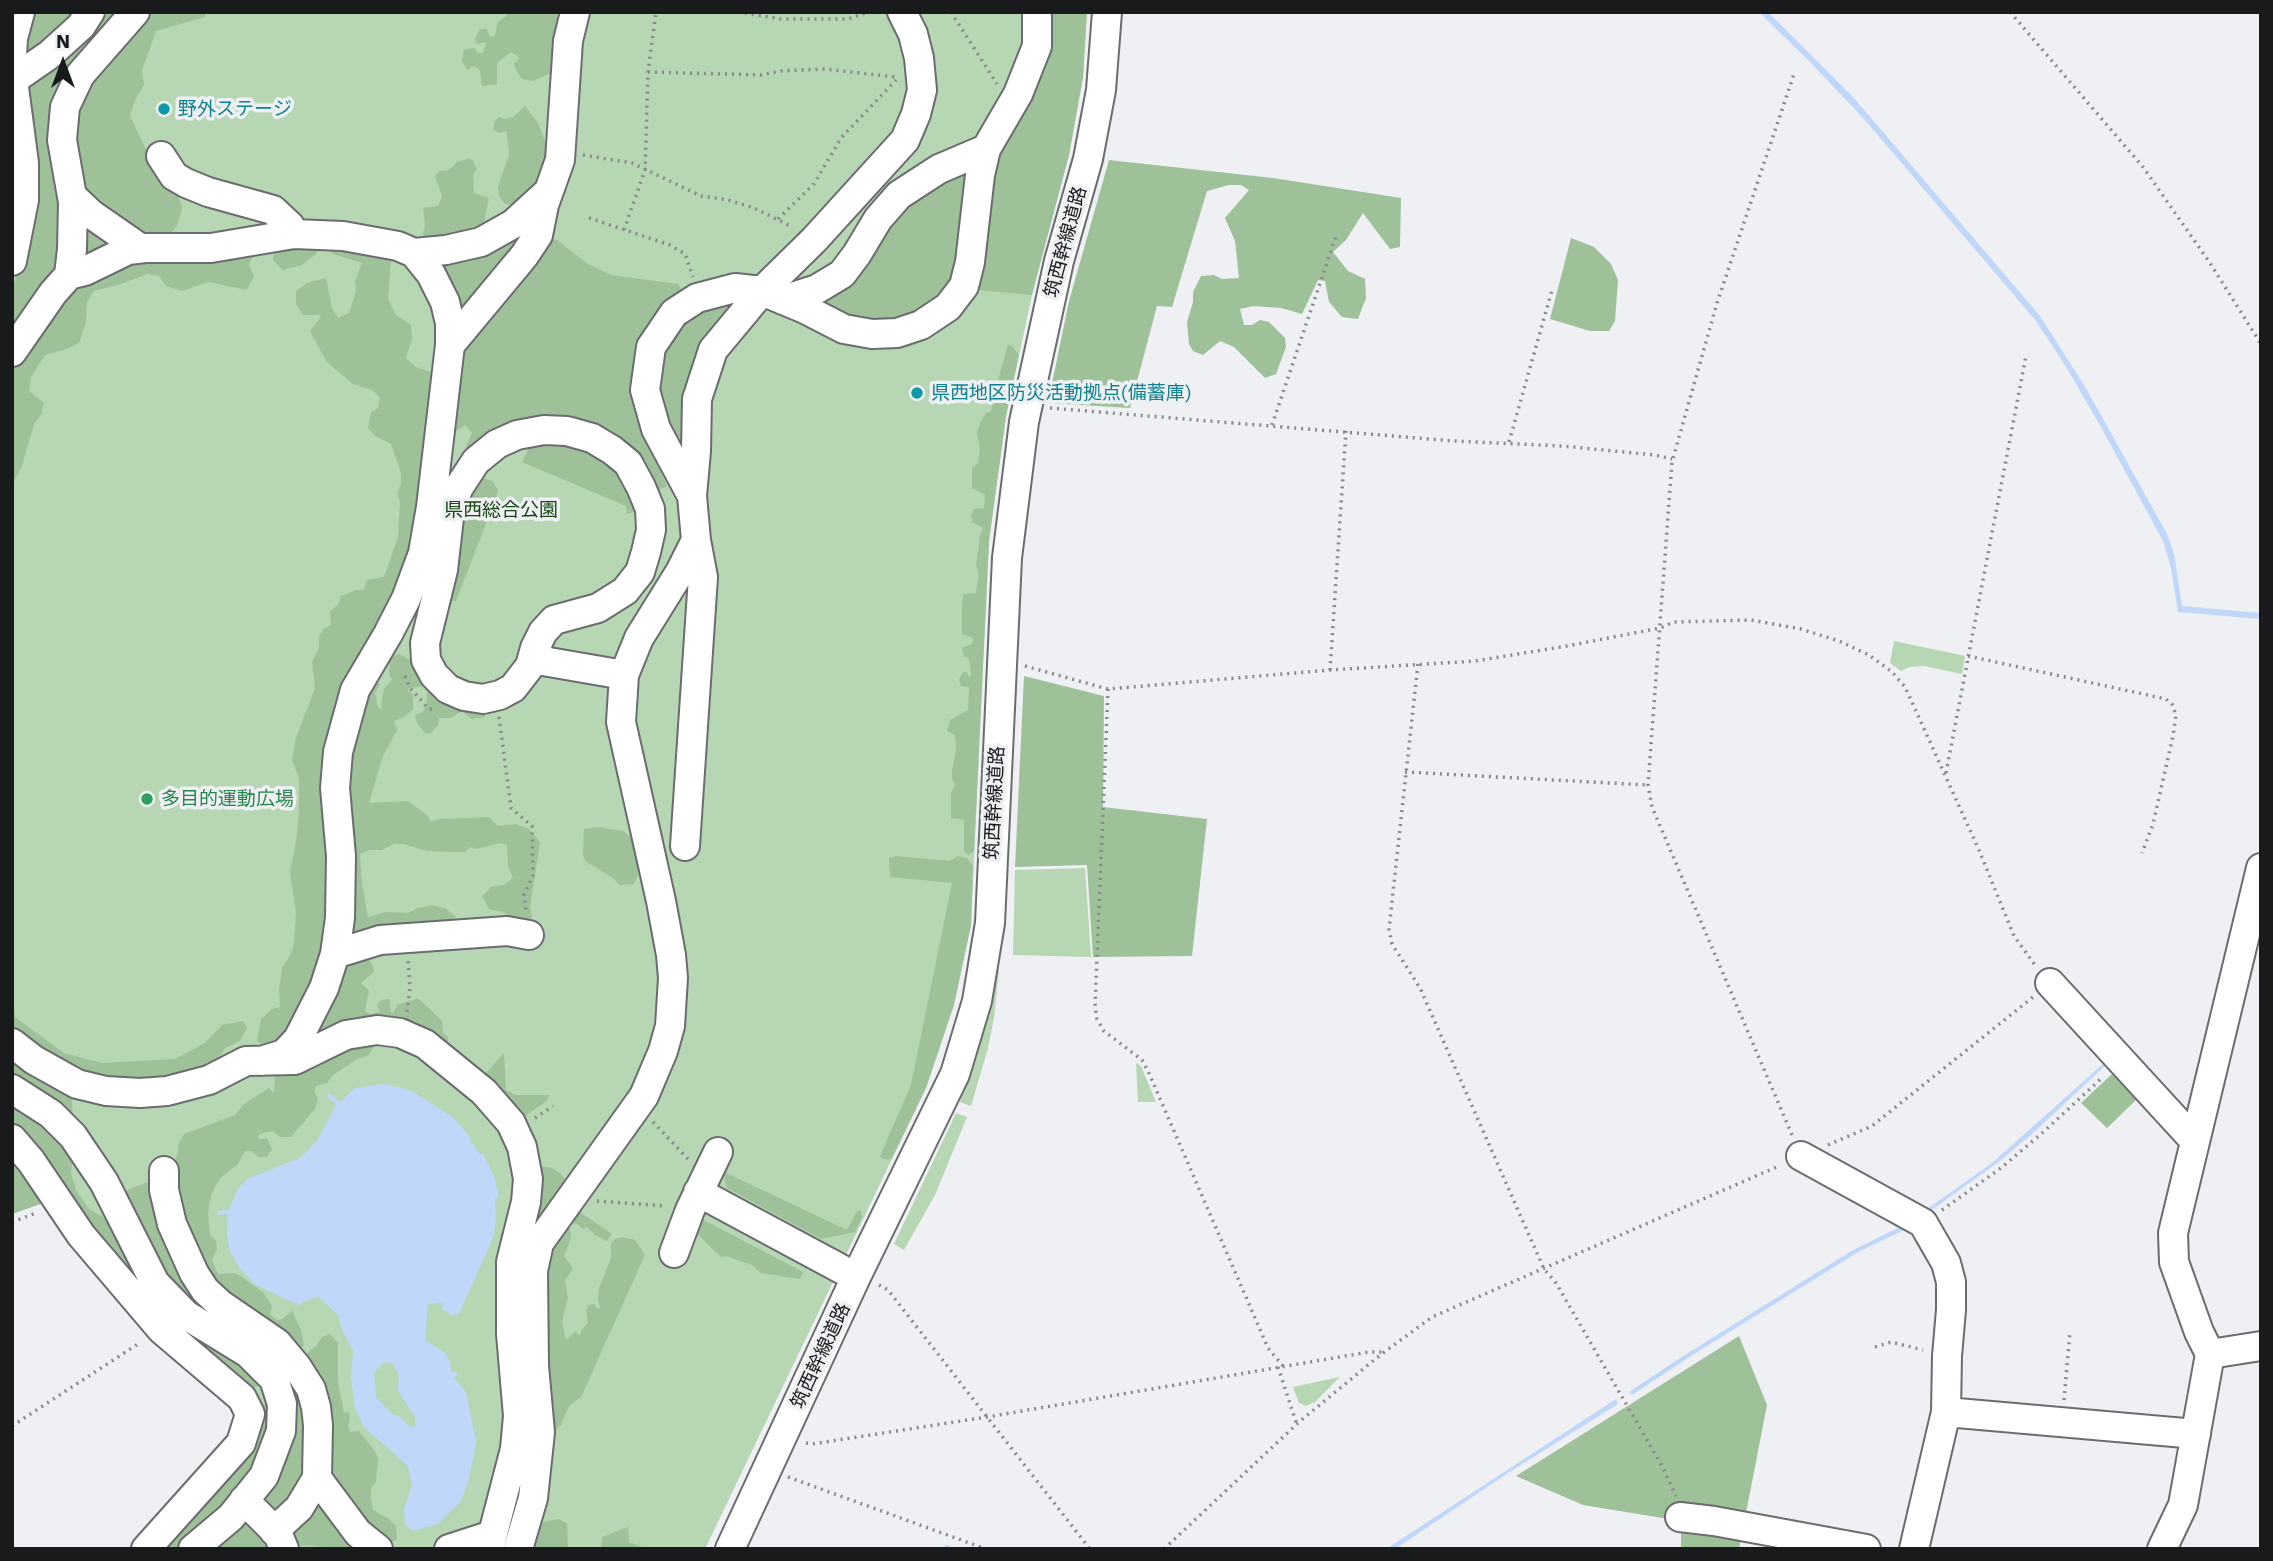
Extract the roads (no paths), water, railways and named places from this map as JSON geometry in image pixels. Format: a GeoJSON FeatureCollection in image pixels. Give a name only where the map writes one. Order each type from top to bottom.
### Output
{"type":"FeatureCollection","features":[{"type":"Feature","properties":{"kind":"street"},"geometry":{"type":"LineString","coordinates":[[12,56],[13,38],[20,12]]}},
{"type":"Feature","properties":{"kind":"street"},"geometry":{"type":"LineString","coordinates":[[13,80],[49,55],[80,26],[90,12]]}},
{"type":"Feature","properties":{"kind":"street"},"geometry":{"type":"LineString","coordinates":[[12,352],[68,275],[72,249],[73,197],[62,140],[65,107],[80,75],[135,12]]}},
{"type":"Feature","properties":{"kind":"street"},"geometry":{"type":"LineString","coordinates":[[685,846],[703,577],[692,496],[697,399],[704,371],[713,350],[772,296],[814,240],[905,140],[922,90],[919,58],[913,34],[902,12]]}},
{"type":"Feature","properties":{"kind":"street"},"geometry":{"type":"LineString","coordinates":[[692,496],[656,429],[645,390],[651,347],[674,313],[701,297],[735,288],[772,296],[844,329],[872,334],[898,333],[921,325],[948,307],[964,286],[970,262],[979,175],[986,149],[1011,105],[1037,46],[1037,12]]}},
{"type":"Feature","properties":{"kind":"street","name":"筑西幹線道路"},"geometry":{"type":"LineString","coordinates":[[730,1549],[955,1074],[977,1001],[990,923],[1007,558],[1028,406],[1059,261],[1088,159],[1101,90],[1107,12]]}},
{"type":"Feature","properties":{"kind":"street"},"geometry":{"type":"LineString","coordinates":[[450,345],[538,235],[560,155],[568,41],[576,13]]}},
{"type":"Feature","properties":{"kind":"street"},"geometry":{"type":"LineString","coordinates":[[12,72],[24,163],[24,200],[12,261]]}},
{"type":"Feature","properties":{"kind":"street"},"geometry":{"type":"LineString","coordinates":[[772,296],[817,289],[842,274],[878,219],[899,194],[939,169],[986,149]]}},
{"type":"Feature","properties":{"kind":"street"},"geometry":{"type":"LineString","coordinates":[[161,156],[174,176],[208,192],[273,210],[290,226],[294,234]]}},
{"type":"Feature","properties":{"kind":"street"},"geometry":{"type":"LineString","coordinates":[[414,253],[446,250],[481,242],[513,224],[549,191]]}},
{"type":"Feature","properties":{"kind":"street"},"geometry":{"type":"LineString","coordinates":[[73,197],[91,214],[140,248]]}},
{"type":"Feature","properties":{"kind":"street"},"geometry":{"type":"LineString","coordinates":[[68,275],[85,271],[128,250],[140,248],[211,248],[294,234],[343,236],[398,246],[414,253],[431,274],[445,302],[450,323],[450,345],[423,553],[407,599],[355,690],[338,752],[335,788],[341,856],[340,918],[335,954],[324,988],[298,1040],[284,1054],[261,1061]]}},
{"type":"Feature","properties":{"kind":"street"},"geometry":{"type":"LineString","coordinates":[[544,430],[567,431],[592,438],[628,463],[649,509],[651,530],[640,572],[625,591],[598,608],[554,620],[543,632],[535,648],[530,666],[513,688],[483,699],[464,696],[448,689],[434,675],[426,660],[425,643],[443,570],[450,509],[464,478],[476,461],[497,444],[517,435],[544,430]]}},
{"type":"Feature","properties":{"kind":"street"},"geometry":{"type":"LineString","coordinates":[[519,1549],[533,1498],[540,1432],[534,1366],[533,1270],[539,1243],[644,1096],[663,1051],[670,1026],[673,978],[661,901],[621,722],[624,675],[639,638],[680,572],[696,540]]}},
{"type":"Feature","properties":{"kind":"street"},"geometry":{"type":"LineString","coordinates":[[535,648],[542,660],[624,675]]}},
{"type":"Feature","properties":{"kind":"street"},"geometry":{"type":"LineString","coordinates":[[2162,1549],[2183,1505],[2210,1354],[2199,1332],[2174,1262],[2173,1233],[2261,867]]}},
{"type":"Feature","properties":{"kind":"street"},"geometry":{"type":"LineString","coordinates":[[335,954],[380,940],[507,931],[528,935]]}},
{"type":"Feature","properties":{"kind":"street"},"geometry":{"type":"LineString","coordinates":[[2050,983],[2194,1140]]}},
{"type":"Feature","properties":{"kind":"street"},"geometry":{"type":"LineString","coordinates":[[12,1043],[34,1060],[77,1084],[106,1091],[140,1093],[167,1091],[209,1080],[246,1061],[295,1060],[346,1035],[377,1030],[407,1036],[425,1045],[484,1092],[511,1123],[522,1146],[528,1179],[526,1202],[511,1262],[511,1334],[518,1416],[517,1436],[507,1488],[490,1542],[449,1549]]}},
{"type":"Feature","properties":{"kind":"street"},"geometry":{"type":"LineString","coordinates":[[12,1089],[51,1114],[74,1136],[104,1182],[155,1283],[186,1315],[248,1353],[274,1379],[282,1404],[281,1430],[264,1476],[231,1517],[193,1549]]}},
{"type":"Feature","properties":{"kind":"street"},"geometry":{"type":"LineString","coordinates":[[12,1139],[31,1161],[81,1235],[161,1329],[242,1398],[250,1414],[241,1443],[146,1549]]}},
{"type":"Feature","properties":{"kind":"street"},"geometry":{"type":"LineString","coordinates":[[1801,1156],[1923,1223],[1946,1263],[1951,1282],[1946,1412],[1914,1549]]}},
{"type":"Feature","properties":{"kind":"street"},"geometry":{"type":"LineString","coordinates":[[164,1171],[164,1190],[172,1224],[194,1273],[205,1290],[277,1343],[311,1389],[318,1425],[317,1478],[279,1540],[244,1500]]}},
{"type":"Feature","properties":{"kind":"street"},"geometry":{"type":"LineString","coordinates":[[674,1253],[704,1171],[857,1276]]}},
{"type":"Feature","properties":{"kind":"street"},"geometry":{"type":"LineString","coordinates":[[2210,1354],[2261,1346]]}},
{"type":"Feature","properties":{"kind":"street"},"geometry":{"type":"LineString","coordinates":[[1946,1412],[2196,1434]]}},
{"type":"Feature","properties":{"kind":"street"},"geometry":{"type":"LineString","coordinates":[[317,1478],[358,1532],[378,1549]]}},
{"type":"Feature","properties":{"kind":"street"},"geometry":{"type":"LineString","coordinates":[[1680,1517],[1866,1549]]}},
{"type":"Feature","properties":{"kind":"water"},"geometry":{"type":"Polygon","coordinates":[[[1759,12],[1768,12],[1854,98],[2040,316],[2087,390],[2167,534],[2174,554],[2182,606],[2261,613],[2261,619],[2178,612],[2171,568],[2163,541],[2102,429],[2036,321],[1865,120],[1759,12]]]}},
{"type":"Feature","properties":{"kind":"water"},"geometry":{"type":"Polygon","coordinates":[[[2105,1062],[2107,1064],[2032,1134],[1997,1163],[1928,1211],[1927,1209],[1992,1163],[2105,1062]]]}},
{"type":"Feature","properties":{"kind":"water"},"geometry":{"type":"Polygon","coordinates":[[[385,1084],[412,1091],[454,1118],[480,1154],[483,1154],[494,1176],[499,1197],[495,1199],[493,1238],[459,1314],[451,1315],[443,1310],[442,1303],[428,1304],[425,1340],[445,1353],[451,1371],[458,1375],[454,1378],[466,1392],[476,1442],[461,1501],[438,1524],[413,1531],[405,1525],[404,1509],[412,1485],[408,1466],[364,1427],[355,1408],[351,1378],[353,1351],[341,1328],[339,1316],[318,1296],[298,1305],[256,1285],[241,1270],[230,1252],[228,1214],[217,1215],[217,1211],[229,1210],[237,1190],[247,1179],[300,1158],[318,1139],[336,1105],[327,1096],[329,1093],[340,1102],[355,1088],[385,1084]],[[384,1362],[374,1373],[376,1397],[393,1415],[398,1415],[410,1427],[415,1426],[415,1417],[398,1391],[399,1376],[393,1364],[384,1362]]]}},
{"type":"Feature","properties":{"kind":"water"},"geometry":{"type":"Polygon","coordinates":[[[1904,1225],[1904,1230],[1860,1251],[1632,1395],[1629,1392],[1853,1250],[1904,1225]]]}},
{"type":"Feature","properties":{"kind":"water"},"geometry":{"type":"Polygon","coordinates":[[[1616,1399],[1618,1404],[1508,1473],[1395,1549],[1386,1549],[1616,1399]]]}},
{"type":"Feature","properties":{"kind":"place","name":"野外ステージ"},"geometry":{"type":"Point","coordinates":[164,109]}},
{"type":"Feature","properties":{"kind":"place","name":"県西地区防災活動拠点(備蓄庫)"},"geometry":{"type":"Point","coordinates":[917,393]}},
{"type":"Feature","properties":{"kind":"place","name":"多目的運動広場"},"geometry":{"type":"Point","coordinates":[147,799]}},
{"type":"Feature","properties":{"kind":"park label","name":"県西総合公園"},"geometry":{"type":"Point","coordinates":[501,510]}}]}
